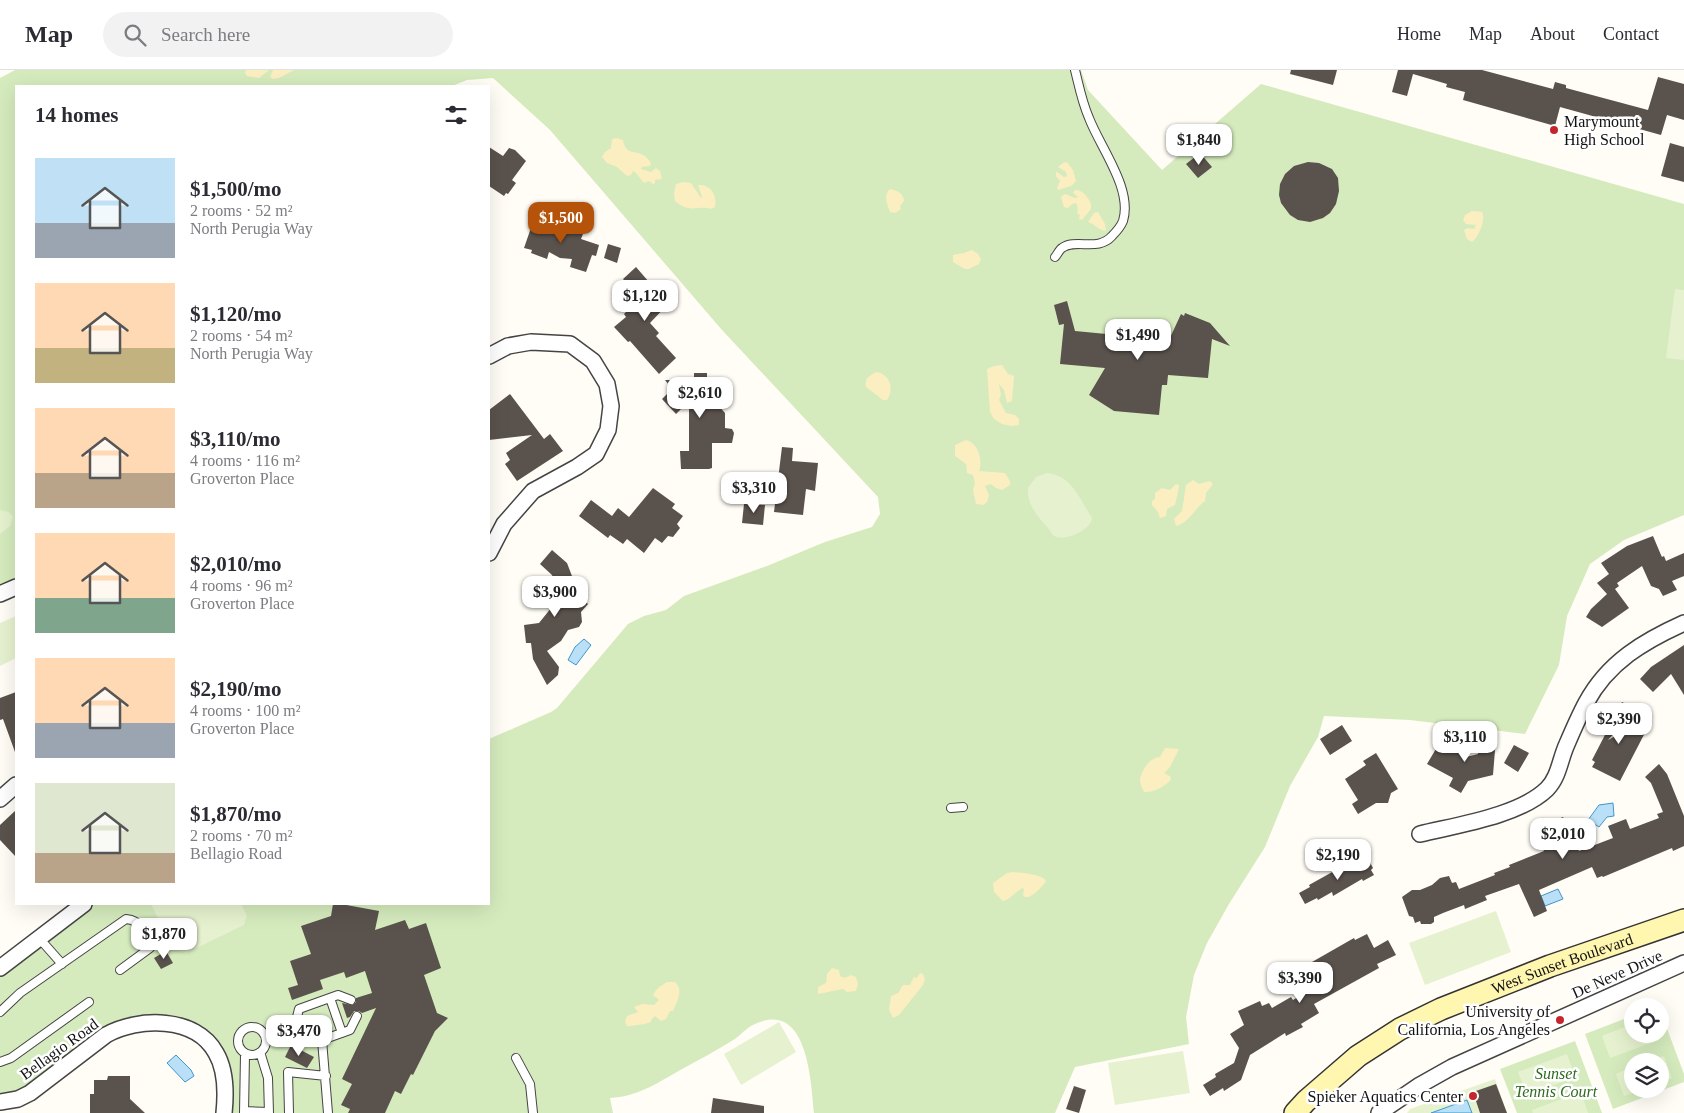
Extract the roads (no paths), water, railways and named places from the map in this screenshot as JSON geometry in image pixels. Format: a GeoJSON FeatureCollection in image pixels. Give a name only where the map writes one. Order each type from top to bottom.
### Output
{"type":"FeatureCollection","features":[{"type":"Feature","properties":{"kind":"main road","name":"West Sunset Boulevard"},"geometry":{"type":"LineString","coordinates":[[1295,1113],[1358,1056],[1408,1025],[1441,1009],[1550,966],[1684,920]]}},
{"type":"Feature","properties":{"kind":"street"},"geometry":{"type":"LineString","coordinates":[[490,355],[508,346],[531,342],[570,344],[593,361],[608,384],[611,406],[608,430],[596,454],[577,468],[533,491],[504,524],[490,551]]}},
{"type":"Feature","properties":{"kind":"street"},"geometry":{"type":"LineString","coordinates":[[0,594],[15,587]]}},
{"type":"Feature","properties":{"kind":"street"},"geometry":{"type":"LineString","coordinates":[[1420,834],[1487,818],[1526,805],[1547,788],[1556,776],[1563,751],[1587,701],[1607,674],[1627,654],[1654,636],[1684,623]]}},
{"type":"Feature","properties":{"kind":"street"},"geometry":{"type":"LineString","coordinates":[[0,799],[15,786]]}},
{"type":"Feature","properties":{"kind":"street"},"geometry":{"type":"LineString","coordinates":[[0,968],[83,905]]}},
{"type":"Feature","properties":{"kind":"street","name":"De Neve Drive"},"geometry":{"type":"LineString","coordinates":[[1379,1113],[1420,1085],[1452,1067],[1684,963]]}},
{"type":"Feature","properties":{"kind":"street","name":"Bellagio Road"},"geometry":{"type":"LineString","coordinates":[[0,1102],[18,1100],[30,1093],[118,1028],[157,1022],[184,1028],[203,1038],[216,1053],[221,1065],[226,1090],[224,1113]]}},
{"type":"Feature","properties":{"kind":"lane"},"geometry":{"type":"LineString","coordinates":[[1055,258],[1062,248],[1073,245],[1103,243],[1110,238],[1123,222],[1125,204],[1119,181],[1089,118],[1075,70]]}},
{"type":"Feature","properties":{"kind":"lane"},"geometry":{"type":"LineString","coordinates":[[951,808],[963,807]]}},
{"type":"Feature","properties":{"kind":"lane"},"geometry":{"type":"LineString","coordinates":[[0,1012],[20,993],[126,919],[132,919],[140,924],[151,941],[150,948],[120,970]]}},
{"type":"Feature","properties":{"kind":"lane"},"geometry":{"type":"LineString","coordinates":[[39,938],[62,964]]}},
{"type":"Feature","properties":{"kind":"lane"},"geometry":{"type":"LineString","coordinates":[[294,1030],[299,1009],[338,995],[351,1000]]}},
{"type":"Feature","properties":{"kind":"lane"},"geometry":{"type":"LineString","coordinates":[[330,998],[342,1033]]}},
{"type":"Feature","properties":{"kind":"lane"},"geometry":{"type":"LineString","coordinates":[[0,1062],[11,1058],[88,1002]]}},
{"type":"Feature","properties":{"kind":"lane"},"geometry":{"type":"LineString","coordinates":[[294,1030],[306,1040],[322,1040],[350,1030],[356,1016]]}},
{"type":"Feature","properties":{"kind":"lane"},"geometry":{"type":"LineString","coordinates":[[245,1054],[254,1055],[264,1048],[266,1039],[264,1034],[257,1028],[247,1027],[238,1038],[239,1047],[245,1054],[244,1112],[269,1112],[268,1078],[260,1052]]}},
{"type":"Feature","properties":{"kind":"lane"},"geometry":{"type":"LineString","coordinates":[[266,1039],[294,1030]]}},
{"type":"Feature","properties":{"kind":"lane"},"geometry":{"type":"LineString","coordinates":[[322,1040],[328,1113]]}},
{"type":"Feature","properties":{"kind":"lane"},"geometry":{"type":"LineString","coordinates":[[516,1058],[530,1084],[534,1113]]}},
{"type":"Feature","properties":{"kind":"lane"},"geometry":{"type":"LineString","coordinates":[[289,1113],[288,1072],[326,1076]]}},
{"type":"Feature","properties":{"kind":"water"},"geometry":{"type":"Polygon","coordinates":[[[584,639],[591,645],[576,665],[568,660],[575,647],[584,639]]]}},
{"type":"Feature","properties":{"kind":"water"},"geometry":{"type":"Polygon","coordinates":[[[1613,803],[1614,816],[1607,817],[1599,827],[1588,820],[1599,805],[1613,803]]]}},
{"type":"Feature","properties":{"kind":"water"},"geometry":{"type":"Polygon","coordinates":[[[1558,889],[1563,899],[1545,906],[1541,896],[1558,889]]]}},
{"type":"Feature","properties":{"kind":"water"},"geometry":{"type":"Polygon","coordinates":[[[176,1055],[191,1070],[194,1076],[185,1082],[167,1063],[176,1055]]]}},
{"type":"Feature","properties":{"kind":"water"},"geometry":{"type":"Polygon","coordinates":[[[1467,1100],[1472,1113],[1431,1113],[1467,1100]]]}},
{"type":"Feature","properties":{"kind":"place","name":"Marymount High School"},"geometry":{"type":"Point","coordinates":[1554,130]}},
{"type":"Feature","properties":{"kind":"place","name":"University of California, Los Angeles"},"geometry":{"type":"Point","coordinates":[1560,1020]}},
{"type":"Feature","properties":{"kind":"place","name":"Spieker Aquatics Center"},"geometry":{"type":"Point","coordinates":[1473,1096]}},
{"type":"Feature","properties":{"kind":"park label","name":"Sunset Tennis Court"},"geometry":{"type":"Point","coordinates":[1556,1082]}}]}
